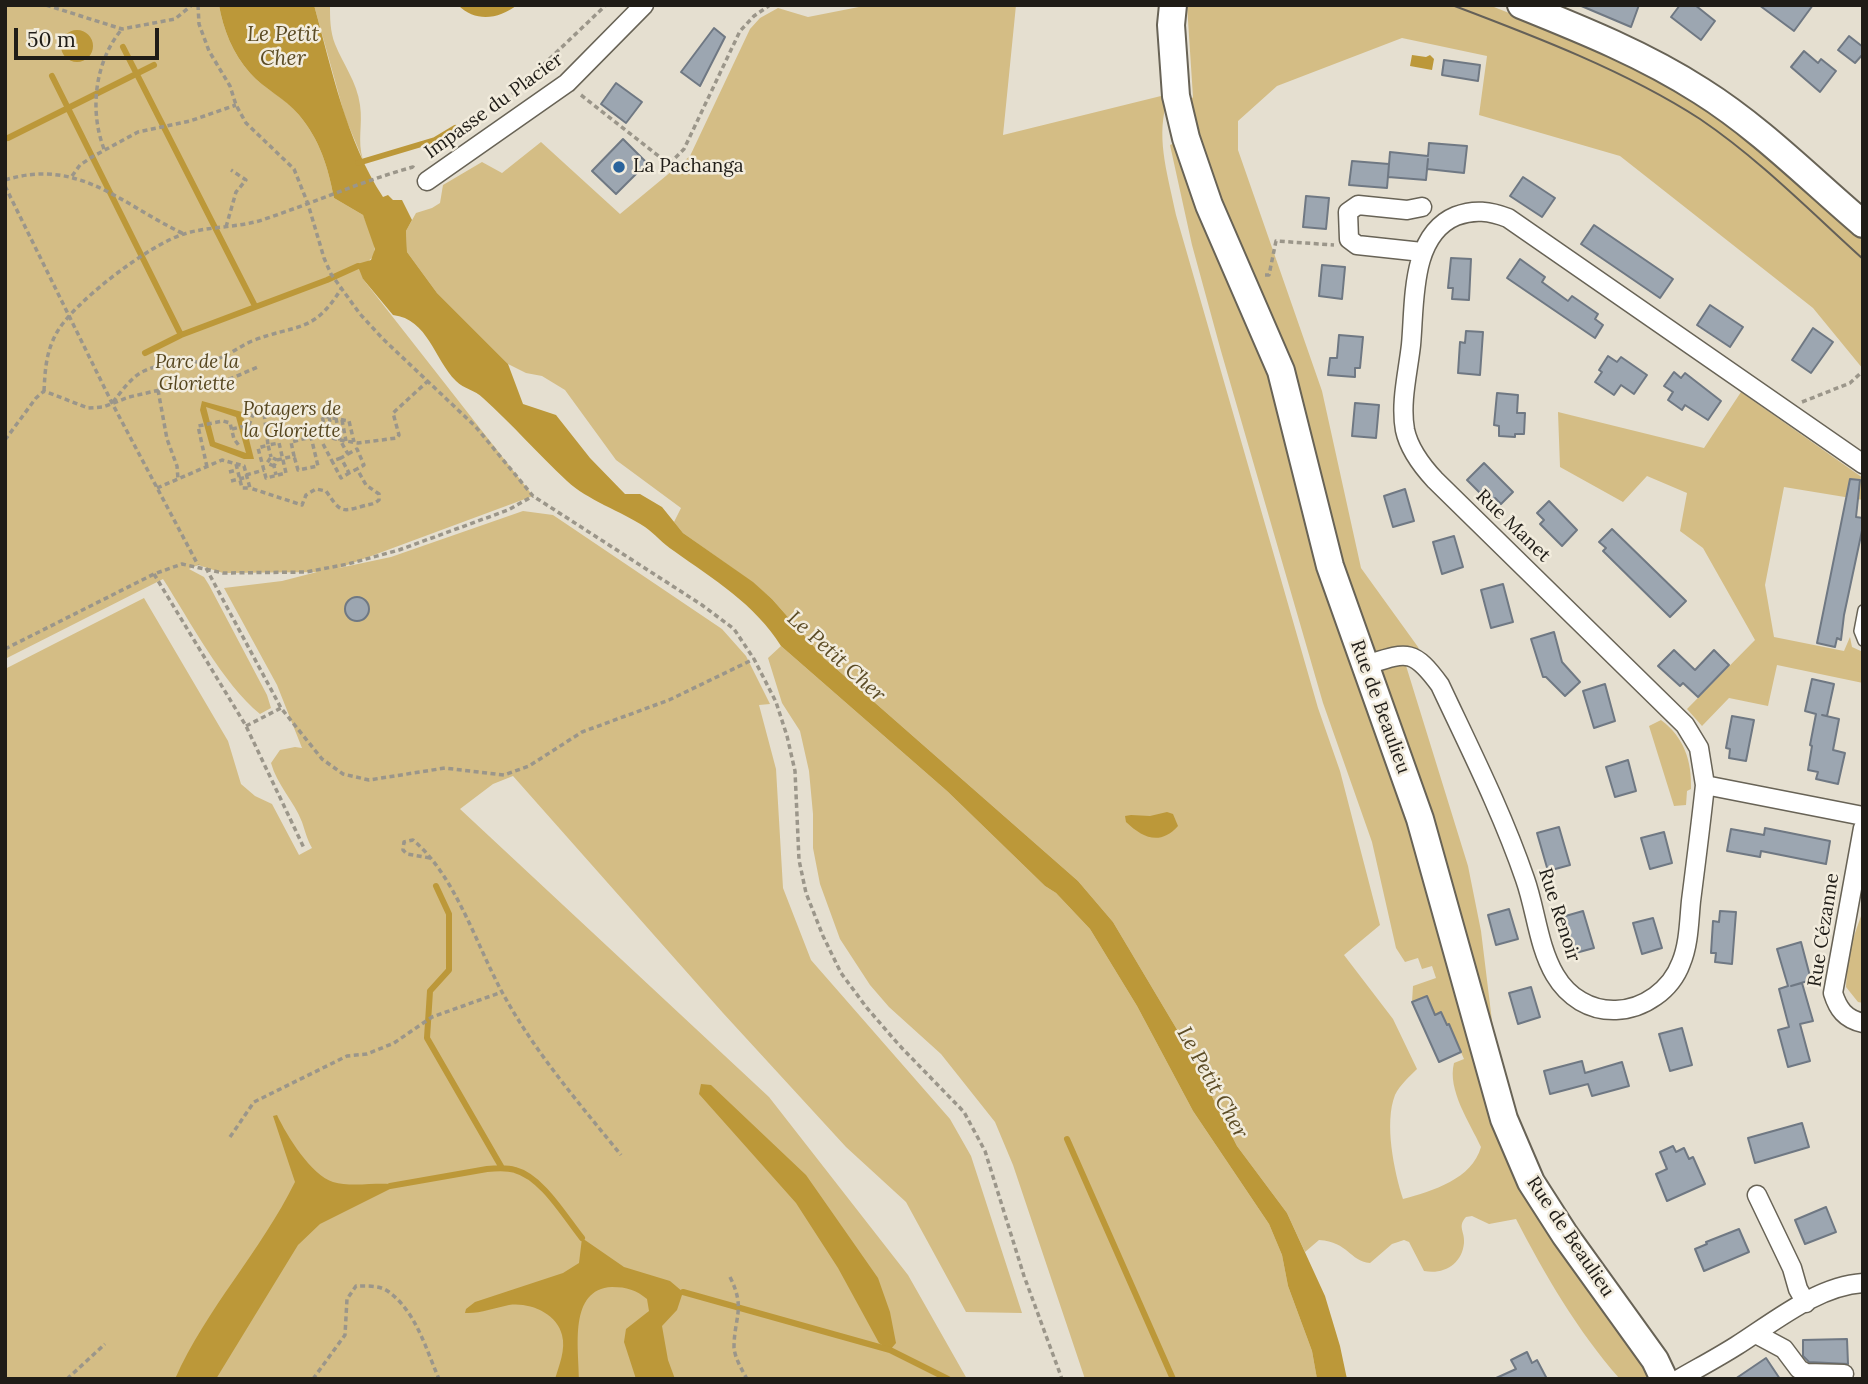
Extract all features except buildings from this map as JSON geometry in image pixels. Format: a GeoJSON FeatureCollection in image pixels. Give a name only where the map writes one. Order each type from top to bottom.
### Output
{"type":"FeatureCollection","features":[{"type":"Feature","properties":{"kind":"street","name":"Impasse du Placier"},"geometry":{"type":"LineString","coordinates":[[427,181],[567,83],[644,5]]}},
{"type":"Feature","properties":{"kind":"street","name":"Rue de Beaulieu"},"geometry":{"type":"LineString","coordinates":[[1173,5],[1171,25],[1176,96],[1186,138],[1209,205],[1281,371],[1330,566],[1420,819],[1504,1119],[1531,1182],[1564,1235],[1655,1360],[1664,1379]]}},
{"type":"Feature","properties":{"kind":"street"},"geometry":{"type":"LineString","coordinates":[[1521,5],[1605,40],[1701,90],[1782,152],[1863,224]]}},
{"type":"Feature","properties":{"kind":"street"},"geometry":{"type":"LineString","coordinates":[[1422,207],[1407,210],[1358,205],[1348,212],[1349,239],[1357,245],[1422,252],[1434,231],[1453,217],[1487,211],[1508,218],[1863,464]]}},
{"type":"Feature","properties":{"kind":"street","name":"Rue Manet"},"geometry":{"type":"LineString","coordinates":[[1422,252],[1405,404],[1405,431],[1420,463],[1685,725],[1699,748],[1705,785]]}},
{"type":"Feature","properties":{"kind":"street","name":"Rue Renoir"},"geometry":{"type":"LineString","coordinates":[[1366,664],[1389,657],[1411,656],[1426,666],[1440,685],[1513,845],[1527,882],[1554,974],[1570,994],[1593,1007],[1617,1010],[1645,1002],[1667,986],[1681,965],[1705,785]]}},
{"type":"Feature","properties":{"kind":"street"},"geometry":{"type":"LineString","coordinates":[[1705,785],[1863,816]]}},
{"type":"Feature","properties":{"kind":"street","name":"Rue Cézanne"},"geometry":{"type":"LineString","coordinates":[[1863,828],[1833,993],[1840,1011],[1854,1021],[1863,1023]]}},
{"type":"Feature","properties":{"kind":"street"},"geometry":{"type":"LineString","coordinates":[[1757,1195],[1806,1303]]}},
{"type":"Feature","properties":{"kind":"street"},"geometry":{"type":"LineString","coordinates":[[1679,1379],[1806,1303],[1844,1285],[1863,1283]]}},
{"type":"Feature","properties":{"kind":"street"},"geometry":{"type":"LineString","coordinates":[[1756,1334],[1784,1349],[1799,1369],[1806,1373],[1844,1374]]}},
{"type":"Feature","properties":{"kind":"lane"},"geometry":{"type":"LineString","coordinates":[[1863,610],[1859,631],[1863,641]]}},
{"type":"Feature","properties":{"kind":"path"},"geometry":{"type":"LineString","coordinates":[[46,5],[122,29],[175,19],[192,5]]}},
{"type":"Feature","properties":{"kind":"path"},"geometry":{"type":"LineString","coordinates":[[198,5],[199,24],[209,51],[230,86],[236,105],[246,123],[294,169],[308,204],[318,245],[331,274],[383,339],[475,426],[533,496],[702,605],[734,629],[754,659],[776,702],[787,736],[795,771],[799,860],[806,893],[822,936],[841,973],[867,1008],[964,1112],[985,1152],[1024,1276],[1062,1379]]}},
{"type":"Feature","properties":{"kind":"path"},"geometry":{"type":"LineString","coordinates":[[496,110],[606,5]]}},
{"type":"Feature","properties":{"kind":"path"},"geometry":{"type":"LineString","coordinates":[[567,83],[665,161],[671,162],[677,159],[684,149],[740,31],[754,16],[770,5]]}},
{"type":"Feature","properties":{"kind":"path"},"geometry":{"type":"LineString","coordinates":[[104,149],[97,118],[97,83],[105,53],[122,29]]}},
{"type":"Feature","properties":{"kind":"path"},"geometry":{"type":"LineString","coordinates":[[72,176],[80,166],[104,149],[138,132],[190,121],[236,105]]}},
{"type":"Feature","properties":{"kind":"path"},"geometry":{"type":"LineString","coordinates":[[5,440],[44,391],[45,367],[57,332],[95,292],[137,258],[184,234],[258,221],[413,167],[427,181]]}},
{"type":"Feature","properties":{"kind":"path"},"geometry":{"type":"LineString","coordinates":[[223,228],[236,192],[246,180],[231,170]]}},
{"type":"Feature","properties":{"kind":"path"},"geometry":{"type":"LineString","coordinates":[[5,180],[32,174],[72,176],[102,187],[184,234]]}},
{"type":"Feature","properties":{"kind":"path"},"geometry":{"type":"LineString","coordinates":[[5,186],[112,403],[198,565]]}},
{"type":"Feature","properties":{"kind":"path"},"geometry":{"type":"LineString","coordinates":[[1269,275],[1276,241],[1337,245],[1349,239]]}},
{"type":"Feature","properties":{"kind":"path"},"geometry":{"type":"LineString","coordinates":[[112,403],[133,379],[144,371],[215,359],[248,343],[288,332],[310,322],[327,311],[342,289]]}},
{"type":"Feature","properties":{"kind":"path"},"geometry":{"type":"LineString","coordinates":[[44,391],[88,408],[158,390],[216,385],[260,366]]}},
{"type":"Feature","properties":{"kind":"path"},"geometry":{"type":"LineString","coordinates":[[1811,397],[1850,383],[1863,371]]}},
{"type":"Feature","properties":{"kind":"path"},"geometry":{"type":"LineString","coordinates":[[354,442],[349,421],[322,415],[327,437],[354,442],[397,438],[399,435],[393,413],[429,380]]}},
{"type":"Feature","properties":{"kind":"path"},"geometry":{"type":"LineString","coordinates":[[158,390],[178,479]]}},
{"type":"Feature","properties":{"kind":"path"},"geometry":{"type":"LineString","coordinates":[[232,429],[249,425],[252,413],[264,413],[271,457],[277,460],[294,456]]}},
{"type":"Feature","properties":{"kind":"path"},"geometry":{"type":"LineString","coordinates":[[336,418],[340,440],[348,454]]}},
{"type":"Feature","properties":{"kind":"path"},"geometry":{"type":"LineString","coordinates":[[342,420],[346,441]]}},
{"type":"Feature","properties":{"kind":"path"},"geometry":{"type":"LineString","coordinates":[[207,467],[198,426],[227,421],[232,425],[234,439],[240,447]]}},
{"type":"Feature","properties":{"kind":"path"},"geometry":{"type":"LineString","coordinates":[[311,437],[318,466],[298,470],[294,456],[291,442],[311,437]]}},
{"type":"Feature","properties":{"kind":"path"},"geometry":{"type":"LineString","coordinates":[[279,443],[283,459],[286,473],[266,478],[265,463],[258,448],[279,443]]}},
{"type":"Feature","properties":{"kind":"path"},"geometry":{"type":"LineString","coordinates":[[323,444],[332,461],[341,478],[365,465],[357,450],[332,461]]}},
{"type":"Feature","properties":{"kind":"path"},"geometry":{"type":"LineString","coordinates":[[265,463],[271,457]]}},
{"type":"Feature","properties":{"kind":"path"},"geometry":{"type":"LineString","coordinates":[[341,458],[349,473]]}},
{"type":"Feature","properties":{"kind":"path"},"geometry":{"type":"LineString","coordinates":[[157,488],[222,460],[244,466],[250,488]]}},
{"type":"Feature","properties":{"kind":"path"},"geometry":{"type":"LineString","coordinates":[[276,475],[274,466],[277,460]]}},
{"type":"Feature","properties":{"kind":"path"},"geometry":{"type":"LineString","coordinates":[[265,463],[274,466]]}},
{"type":"Feature","properties":{"kind":"path"},"geometry":{"type":"LineString","coordinates":[[236,464],[242,488],[250,488],[302,505],[306,495],[316,489],[322,489],[336,506],[345,511],[377,503],[380,497],[366,485],[357,469]]}},
{"type":"Feature","properties":{"kind":"path"},"geometry":{"type":"LineString","coordinates":[[229,472],[237,470]]}},
{"type":"Feature","properties":{"kind":"path"},"geometry":{"type":"LineString","coordinates":[[231,481],[264,470]]}},
{"type":"Feature","properties":{"kind":"path"},"geometry":{"type":"LineString","coordinates":[[5,649],[154,574],[182,564],[198,565],[223,573],[306,572],[348,564],[399,550],[496,514],[533,496]]}},
{"type":"Feature","properties":{"kind":"path"},"geometry":{"type":"LineString","coordinates":[[206,568],[281,708],[322,759],[343,774],[369,780],[445,768],[504,775],[529,766],[582,732],[669,700],[754,659]]}},
{"type":"Feature","properties":{"kind":"path"},"geometry":{"type":"LineString","coordinates":[[154,574],[246,726],[304,848]]}},
{"type":"Feature","properties":{"kind":"path"},"geometry":{"type":"LineString","coordinates":[[246,726],[281,708]]}},
{"type":"Feature","properties":{"kind":"path"},"geometry":{"type":"LineString","coordinates":[[430,858],[407,854],[402,850],[404,842],[413,840],[430,858],[450,888],[502,992],[547,1064],[621,1155]]}},
{"type":"Feature","properties":{"kind":"path"},"geometry":{"type":"LineString","coordinates":[[230,1137],[254,1101],[347,1056],[367,1054],[394,1043],[432,1017],[502,992]]}},
{"type":"Feature","properties":{"kind":"path"},"geometry":{"type":"LineString","coordinates":[[730,1277],[740,1304],[734,1351],[747,1379]]}},
{"type":"Feature","properties":{"kind":"path"},"geometry":{"type":"LineString","coordinates":[[313,1379],[345,1335],[347,1299],[356,1286],[372,1286],[388,1291],[413,1318],[439,1379]]}},
{"type":"Feature","properties":{"kind":"path"},"geometry":{"type":"LineString","coordinates":[[66,1379],[105,1344]]}},
{"type":"Feature","properties":{"kind":"green space"},"geometry":{"type":"Polygon","coordinates":[[[5,5],[219,5],[230,41],[244,66],[294,109],[318,144],[334,198],[363,215],[375,243],[374,256],[366,263],[363,279],[533,496],[339,568],[391,557],[523,511],[553,515],[722,629],[746,656],[770,704],[759,705],[776,769],[783,888],[811,960],[950,1119],[971,1156],[1022,1313],[966,1312],[906,1202],[846,1147],[513,776],[493,784],[460,809],[769,1097],[908,1275],[967,1379],[5,1379],[5,669],[144,598],[228,741],[241,784],[255,796],[272,804],[299,855],[312,848],[299,814],[277,779],[271,763],[280,750],[302,748],[277,685],[224,588],[282,581],[317,572],[223,573],[198,565],[189,569],[204,577],[209,585],[267,695],[271,708],[260,714],[220,669],[163,579],[5,659],[5,5]]]}},
{"type":"Feature","properties":{"kind":"green space"},"geometry":{"type":"Polygon","coordinates":[[[314,5],[330,5],[333,39],[358,97],[363,160],[345,117],[314,5]]]}},
{"type":"Feature","properties":{"kind":"green space"},"geometry":{"type":"Polygon","coordinates":[[[869,5],[1016,5],[1003,135],[1161,96],[1166,105],[1163,146],[1176,215],[1318,708],[1340,771],[1380,925],[1344,955],[1393,1019],[1417,1069],[1395,1095],[1390,1119],[1396,1175],[1403,1199],[1450,1182],[1469,1168],[1481,1147],[1454,1084],[1454,1063],[1464,1059],[1449,1025],[1441,1013],[1435,1015],[1427,996],[1412,1002],[1413,986],[1436,978],[1432,966],[1422,969],[1418,958],[1405,962],[1396,948],[1372,842],[1323,703],[1192,245],[1170,145],[1186,138],[1180,114],[1193,97],[1187,5],[1489,5],[1661,81],[1706,106],[1863,238],[1863,369],[1813,308],[1620,156],[1479,115],[1487,56],[1402,38],[1277,86],[1238,121],[1238,150],[1322,391],[1361,568],[1418,647],[1426,666],[1403,656],[1468,866],[1481,931],[1504,1119],[1664,1379],[1619,1378],[1589,1341],[1563,1302],[1516,1219],[1489,1224],[1472,1216],[1466,1217],[1462,1224],[1464,1243],[1460,1257],[1451,1266],[1438,1271],[1424,1271],[1409,1242],[1404,1240],[1392,1244],[1370,1263],[1357,1259],[1329,1241],[1319,1240],[1305,1252],[1287,1213],[1237,1146],[1185,1043],[1113,922],[1078,881],[824,658],[772,599],[683,533],[674,522],[681,508],[616,460],[565,390],[542,376],[526,373],[508,364],[437,293],[407,252],[406,231],[416,213],[440,203],[443,185],[482,162],[502,173],[541,142],[620,214],[690,156],[750,29],[760,18],[778,8],[808,17],[869,5]]]}},
{"type":"Feature","properties":{"kind":"green space"},"geometry":{"type":"Polygon","coordinates":[[[1741,392],[1863,478],[1863,500],[1784,487],[1765,585],[1774,637],[1844,651],[1850,637],[1852,647],[1863,652],[1863,683],[1777,665],[1768,706],[1729,698],[1702,726],[1687,709],[1755,640],[1703,548],[1680,531],[1687,493],[1647,476],[1623,502],[1560,467],[1558,412],[1704,448],[1741,392]]]}},
{"type":"Feature","properties":{"kind":"green space"},"geometry":{"type":"Polygon","coordinates":[[[781,646],[947,791],[1045,886],[1056,893],[1090,929],[1137,1006],[1193,1111],[1269,1224],[1282,1255],[1288,1286],[1312,1351],[1317,1379],[1085,1379],[1013,1165],[995,1122],[941,1054],[889,1007],[870,985],[840,939],[820,884],[813,848],[809,771],[800,731],[782,703],[768,658],[781,646]]]}},
{"type":"Feature","properties":{"kind":"green space"},"geometry":{"type":"Polygon","coordinates":[[[1661,720],[1676,734],[1688,759],[1691,789],[1687,791],[1686,805],[1674,806],[1649,726],[1661,720]]]}},
{"type":"Feature","properties":{"kind":"green space"},"geometry":{"type":"Polygon","coordinates":[[[1861,916],[1863,1003],[1858,1002],[1846,987],[1848,953],[1861,916]]]}},
{"type":"Feature","properties":{"kind":"water","name":"Le Petit Cher"},"geometry":{"type":"Polygon","coordinates":[[[219,5],[314,5],[341,104],[359,152],[383,197],[388,195],[393,200],[402,200],[412,220],[406,231],[407,252],[437,293],[508,364],[523,404],[556,415],[590,458],[625,494],[640,494],[662,507],[683,533],[753,582],[772,599],[824,658],[1078,881],[1113,922],[1185,1043],[1237,1146],[1287,1213],[1325,1296],[1347,1379],[1317,1379],[1312,1351],[1288,1286],[1282,1255],[1269,1224],[1193,1111],[1137,1006],[1090,929],[1056,893],[1045,886],[947,791],[781,646],[771,631],[746,605],[645,527],[575,488],[483,398],[456,381],[415,324],[393,315],[363,279],[357,264],[371,260],[375,249],[363,215],[334,198],[318,144],[293,109],[244,66],[230,41],[219,5]]]}},
{"type":"Feature","properties":{"kind":"water"},"geometry":{"type":"Polygon","coordinates":[[[458,5],[517,5],[495,16],[480,17],[458,5]]]}},
{"type":"Feature","properties":{"kind":"water"},"geometry":{"type":"Polygon","coordinates":[[[77,30],[88,35],[93,46],[88,57],[77,62],[66,57],[61,46],[66,35],[77,30]]]}},
{"type":"Feature","properties":{"kind":"water"},"geometry":{"type":"Polygon","coordinates":[[[1412,55],[1430,55],[1434,59],[1432,70],[1410,66],[1412,55]]]}},
{"type":"Feature","properties":{"kind":"water"},"geometry":{"type":"Polygon","coordinates":[[[202,401],[242,412],[254,459],[244,459],[210,446],[200,410],[202,401]],[[206,407],[215,442],[246,453],[236,417],[206,407]]]}},
{"type":"Feature","properties":{"kind":"water"},"geometry":{"type":"Polygon","coordinates":[[[1167,812],[1173,814],[1178,826],[1158,838],[1145,836],[1126,822],[1125,816],[1150,816],[1167,812]]]}},
{"type":"Feature","properties":{"kind":"water"},"geometry":{"type":"Polygon","coordinates":[[[701,1084],[711,1085],[806,1175],[878,1278],[890,1312],[896,1343],[890,1350],[879,1343],[838,1268],[796,1203],[699,1094],[701,1084]]]}},
{"type":"Feature","properties":{"kind":"water"},"geometry":{"type":"Polygon","coordinates":[[[277,1115],[300,1154],[325,1178],[346,1184],[389,1184],[390,1189],[320,1224],[298,1245],[216,1379],[175,1379],[202,1328],[266,1232],[295,1182],[273,1116],[277,1115]]]}},
{"type":"Feature","properties":{"kind":"water"},"geometry":{"type":"Polygon","coordinates":[[[582,1238],[624,1267],[670,1281],[683,1292],[677,1310],[662,1326],[668,1360],[675,1379],[636,1379],[624,1342],[626,1329],[649,1311],[647,1299],[631,1290],[612,1287],[598,1290],[588,1298],[579,1322],[579,1379],[555,1379],[563,1352],[563,1340],[559,1327],[548,1315],[525,1305],[509,1305],[465,1313],[475,1302],[563,1273],[579,1263],[582,1238]]]}},
{"type":"Feature","properties":{"kind":"waterway"},"geometry":{"type":"LineString","coordinates":[[123,47],[255,306]]}},
{"type":"Feature","properties":{"kind":"waterway"},"geometry":{"type":"LineString","coordinates":[[8,138],[154,65]]}},
{"type":"Feature","properties":{"kind":"waterway"},"geometry":{"type":"LineString","coordinates":[[52,76],[181,335]]}},
{"type":"Feature","properties":{"kind":"waterway"},"geometry":{"type":"LineString","coordinates":[[358,163],[435,140],[455,128]]}},
{"type":"Feature","properties":{"kind":"waterway"},"geometry":{"type":"LineString","coordinates":[[145,353],[181,335],[358,266]]}},
{"type":"Feature","properties":{"kind":"waterway"},"geometry":{"type":"LineString","coordinates":[[436,886],[449,914],[449,970],[430,991],[427,1038],[502,1168]]}},
{"type":"Feature","properties":{"kind":"waterway"},"geometry":{"type":"LineString","coordinates":[[1067,1139],[1173,1379]]}},
{"type":"Feature","properties":{"kind":"waterway"},"geometry":{"type":"LineString","coordinates":[[390,1186],[487,1169],[512,1169],[525,1174],[544,1189],[582,1238]]}},
{"type":"Feature","properties":{"kind":"waterway"},"geometry":{"type":"LineString","coordinates":[[683,1292],[890,1350],[948,1379]]}},
{"type":"Feature","properties":{"kind":"tram line"},"geometry":{"type":"LineString","coordinates":[[1452,5],[1611,70],[1700,119],[1764,168],[1863,259]]}},
{"type":"Feature","properties":{"kind":"place","name":"La Pachanga"},"geometry":{"type":"Point","coordinates":[619,167]}},
{"type":"Feature","properties":{"kind":"park label","name":"Parc de la Gloriette"},"geometry":{"type":"Point","coordinates":[197,374]}},
{"type":"Feature","properties":{"kind":"park label","name":"Potagers de la Gloriette"},"geometry":{"type":"Point","coordinates":[292,421]}}]}
